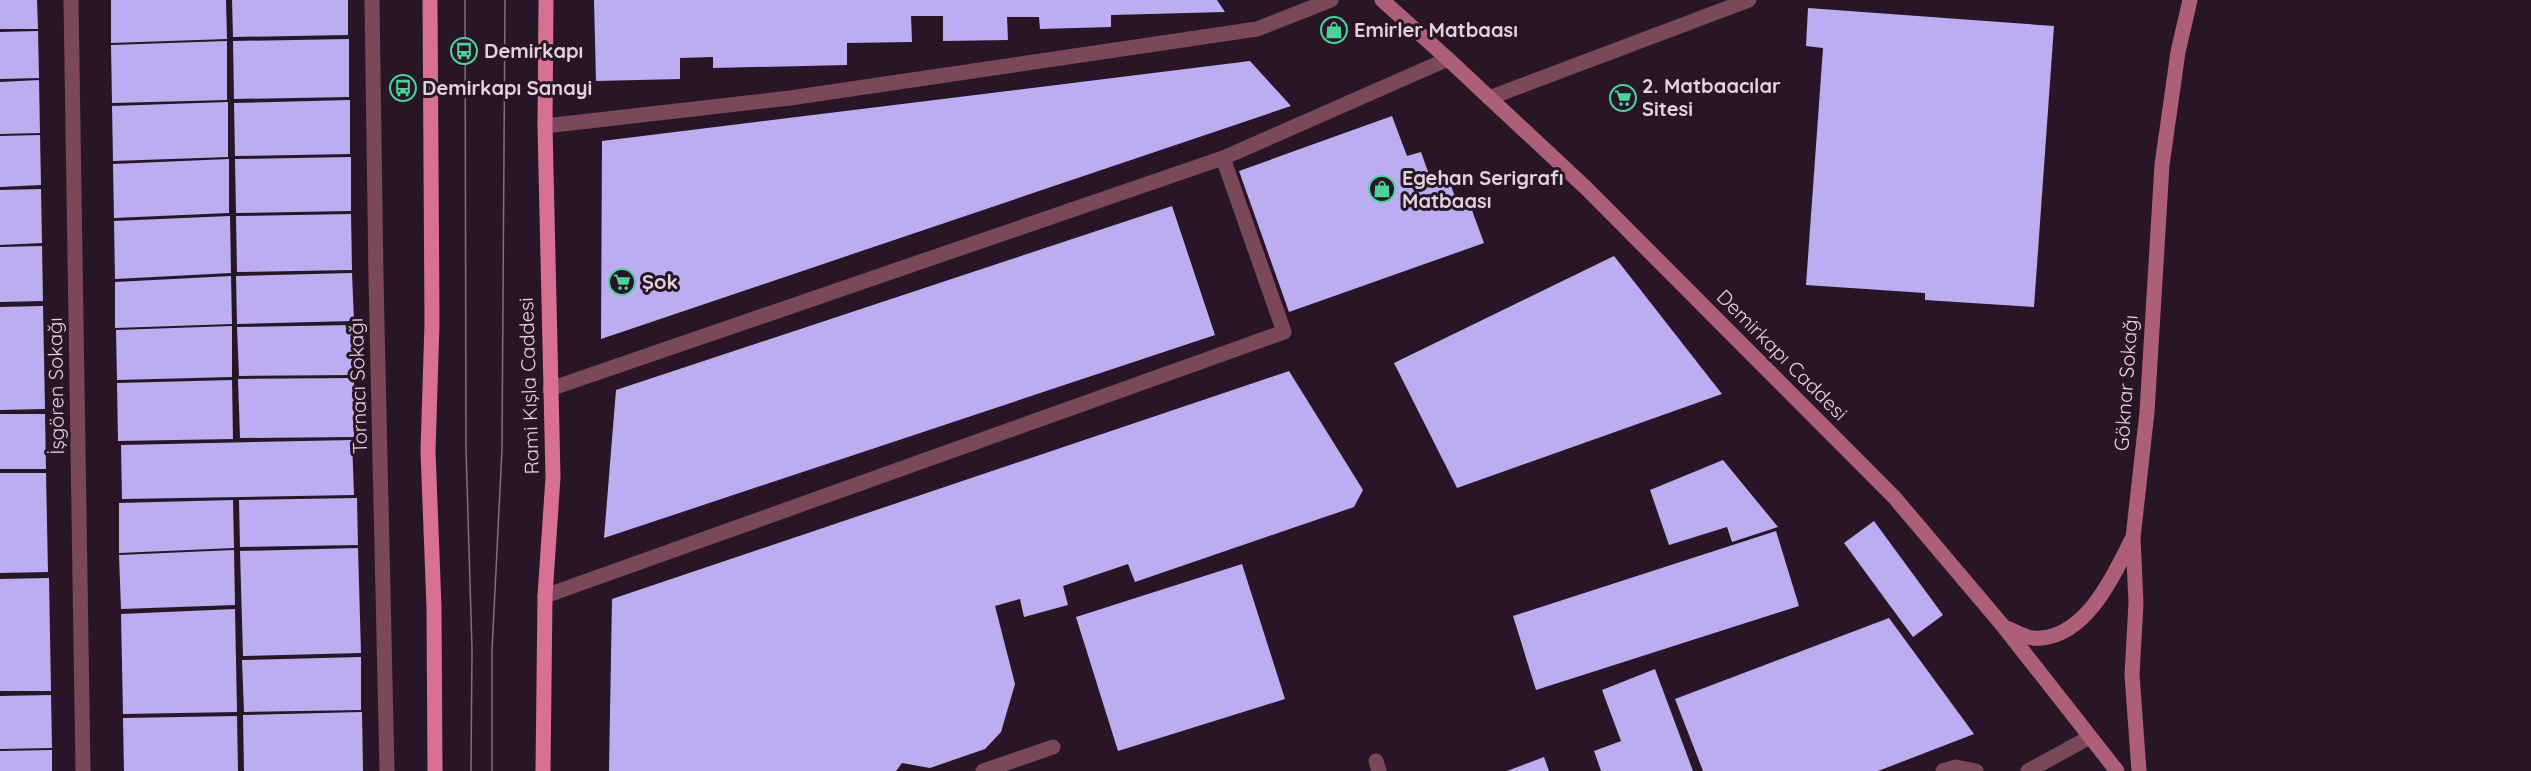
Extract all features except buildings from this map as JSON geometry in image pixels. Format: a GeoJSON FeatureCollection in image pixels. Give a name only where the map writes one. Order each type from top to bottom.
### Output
{"type":"FeatureCollection","features":[{"type":"Feature","properties":{"kind":"main road"},"geometry":{"type":"LineString","coordinates":[[430,0],[432,323],[428,451],[434,607],[435,771]]}},
{"type":"Feature","properties":{"kind":"main road","name":"Rami Kışla Caddesi"},"geometry":{"type":"LineString","coordinates":[[543,771],[545,596],[553,477],[545,126],[546,0]]}},
{"type":"Feature","properties":{"kind":"street","name":"İşgören Sokağı"},"geometry":{"type":"LineString","coordinates":[[71,0],[83,771]]}},
{"type":"Feature","properties":{"kind":"street","name":"Tornacı Sokağı"},"geometry":{"type":"LineString","coordinates":[[372,0],[387,771]]}},
{"type":"Feature","properties":{"kind":"street"},"geometry":{"type":"LineString","coordinates":[[545,126],[790,98],[1257,29],[1331,0]]}},
{"type":"Feature","properties":{"kind":"street","name":"Demirkapı Caddesi"},"geometry":{"type":"LineString","coordinates":[[1382,0],[1449,59],[1586,189],[1894,497],[2004,627],[2117,771]]}},
{"type":"Feature","properties":{"kind":"street"},"geometry":{"type":"LineString","coordinates":[[1489,98],[1749,0]]}},
{"type":"Feature","properties":{"kind":"street","name":"Göknar Sokağı"},"geometry":{"type":"LineString","coordinates":[[2139,771],[2132,675],[2136,603],[2133,538],[2147,412],[2162,165],[2178,52],[2190,0]]}},
{"type":"Feature","properties":{"kind":"street"},"geometry":{"type":"LineString","coordinates":[[550,389],[1223,158],[1449,59]]}},
{"type":"Feature","properties":{"kind":"street"},"geometry":{"type":"LineString","coordinates":[[545,596],[1284,332],[1223,158]]}},
{"type":"Feature","properties":{"kind":"street"},"geometry":{"type":"LineString","coordinates":[[2004,627],[2025,637],[2042,638],[2069,628],[2103,596],[2133,538]]}},
{"type":"Feature","properties":{"kind":"street"},"geometry":{"type":"LineString","coordinates":[[2028,771],[2090,737]]}},
{"type":"Feature","properties":{"kind":"street"},"geometry":{"type":"LineString","coordinates":[[983,771],[1053,747]]}},
{"type":"Feature","properties":{"kind":"street"},"geometry":{"type":"LineString","coordinates":[[1943,771],[1956,767],[1976,771]]}},
{"type":"Feature","properties":{"kind":"tram line"},"geometry":{"type":"LineString","coordinates":[[465,0],[466,449],[472,649],[471,771]]}},
{"type":"Feature","properties":{"kind":"tram line"},"geometry":{"type":"LineString","coordinates":[[492,771],[492,651],[502,449],[505,0]]}},
{"type":"Feature","properties":{"kind":"place","name":"Emirler Matbaası"},"geometry":{"type":"Point","coordinates":[1334,30]}},
{"type":"Feature","properties":{"kind":"place","name":"Demirkapı"},"geometry":{"type":"Point","coordinates":[464,51]}},
{"type":"Feature","properties":{"kind":"place","name":"Demirkapı Sanayi"},"geometry":{"type":"Point","coordinates":[403,88]}},
{"type":"Feature","properties":{"kind":"place","name":"2. Matbaacılar Sitesi"},"geometry":{"type":"Point","coordinates":[1623,98]}},
{"type":"Feature","properties":{"kind":"place","name":"Egehan Serigrafı Matbaası"},"geometry":{"type":"Point","coordinates":[1382,189]}},
{"type":"Feature","properties":{"kind":"place","name":"Şok"},"geometry":{"type":"Point","coordinates":[622,282]}}]}
